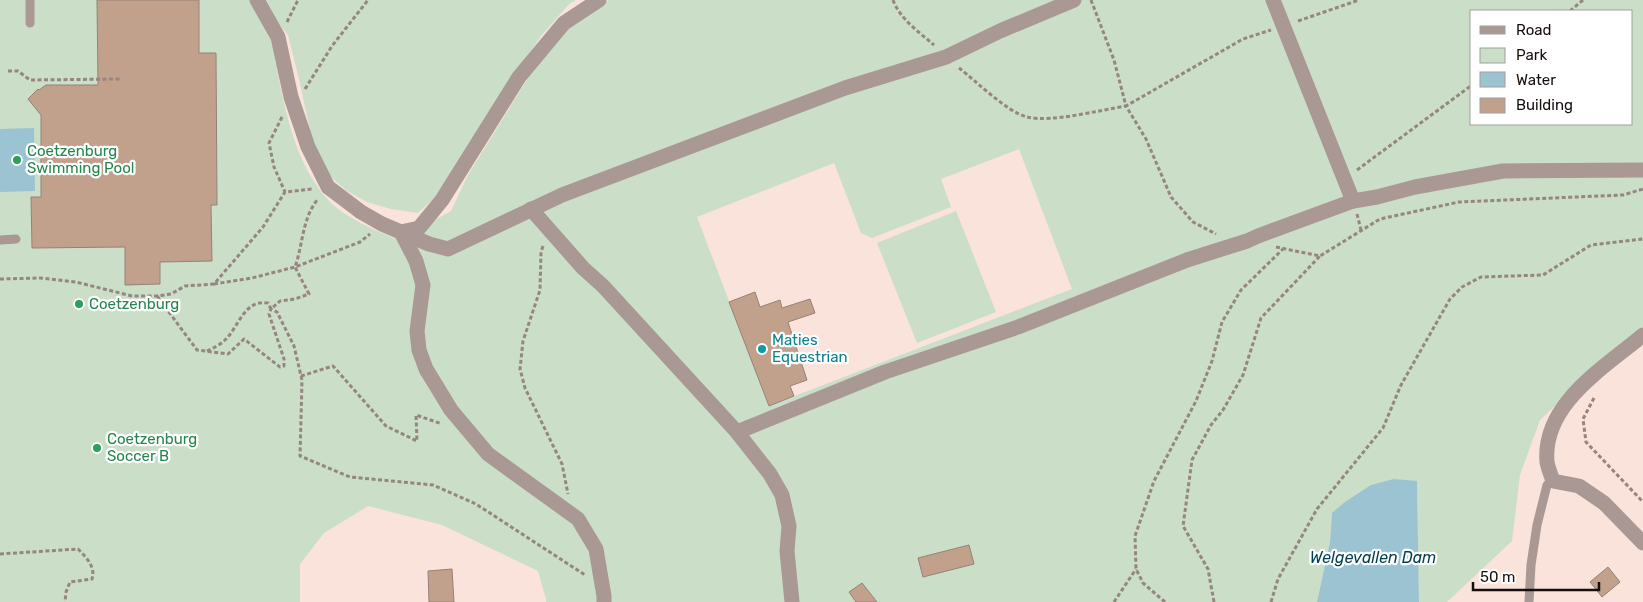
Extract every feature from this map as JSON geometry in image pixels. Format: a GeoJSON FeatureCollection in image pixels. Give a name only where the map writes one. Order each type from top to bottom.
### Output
{"type":"FeatureCollection","features":[{"type":"Feature","properties":{"kind":"street"},"geometry":{"type":"LineString","coordinates":[[257,0],[278,38],[291,97],[308,147],[328,187],[361,212],[382,224],[428,244],[448,248],[562,195],[845,88],[946,57],[1000,31],[1074,0]]}},
{"type":"Feature","properties":{"kind":"street"},"geometry":{"type":"LineString","coordinates":[[401,232],[419,228],[442,200],[519,77],[564,23],[599,0]]}},
{"type":"Feature","properties":{"kind":"street"},"geometry":{"type":"LineString","coordinates":[[1273,0],[1353,201]]}},
{"type":"Feature","properties":{"kind":"street"},"geometry":{"type":"LineString","coordinates":[[737,432],[884,372],[1018,327],[1187,260],[1247,241],[1353,201],[1415,187],[1503,171],[1643,170]]}},
{"type":"Feature","properties":{"kind":"street"},"geometry":{"type":"LineString","coordinates":[[532,209],[583,268],[603,286],[737,432],[770,474],[782,495],[789,526],[787,551],[792,602]]}},
{"type":"Feature","properties":{"kind":"street"},"geometry":{"type":"LineString","coordinates":[[401,232],[416,261],[423,285],[417,330],[419,350],[426,369],[450,410],[488,454],[578,519],[596,549],[604,602]]}},
{"type":"Feature","properties":{"kind":"street"},"geometry":{"type":"LineString","coordinates":[[1643,335],[1580,388],[1562,409],[1548,440],[1547,464],[1553,481],[1579,486],[1604,503],[1643,542]]}},
{"type":"Feature","properties":{"kind":"lane"},"geometry":{"type":"LineString","coordinates":[[30,0],[30,23]]}},
{"type":"Feature","properties":{"kind":"lane"},"geometry":{"type":"LineString","coordinates":[[0,240],[16,239]]}},
{"type":"Feature","properties":{"kind":"lane"},"geometry":{"type":"LineString","coordinates":[[1529,602],[1531,565],[1542,499],[1547,485],[1553,481]]}},
{"type":"Feature","properties":{"kind":"path"},"geometry":{"type":"LineString","coordinates":[[278,38],[298,0]]}},
{"type":"Feature","properties":{"kind":"path"},"geometry":{"type":"LineString","coordinates":[[285,192],[274,168],[269,143],[291,97],[303,91],[332,46],[368,0]]}},
{"type":"Feature","properties":{"kind":"path"},"geometry":{"type":"LineString","coordinates":[[893,0],[895,6],[907,22],[1003,104],[1026,117],[1044,120],[1126,106],[1243,39],[1359,0]]}},
{"type":"Feature","properties":{"kind":"path"},"geometry":{"type":"LineString","coordinates":[[1091,0],[1114,60],[1126,106],[1146,139],[1171,197],[1193,222],[1220,236]]}},
{"type":"Feature","properties":{"kind":"path"},"geometry":{"type":"LineString","coordinates":[[1571,10],[1583,0]]}},
{"type":"Feature","properties":{"kind":"path"},"geometry":{"type":"LineString","coordinates":[[8,71],[18,71],[30,80],[120,79]]}},
{"type":"Feature","properties":{"kind":"path"},"geometry":{"type":"LineString","coordinates":[[1345,180],[1470,86]]}},
{"type":"Feature","properties":{"kind":"path"},"geometry":{"type":"LineString","coordinates":[[285,192],[328,187]]}},
{"type":"Feature","properties":{"kind":"path"},"geometry":{"type":"LineString","coordinates":[[156,296],[197,350],[228,354],[244,339],[275,364],[280,367],[284,366],[284,359],[269,314],[280,301],[295,299],[309,294],[295,267],[300,253],[305,225],[314,204],[328,187]]}},
{"type":"Feature","properties":{"kind":"path"},"geometry":{"type":"LineString","coordinates":[[1214,602],[1208,569],[1183,526],[1192,460],[1211,425],[1224,410],[1243,375],[1261,318],[1320,256],[1380,219],[1459,202],[1623,196],[1643,189]]}},
{"type":"Feature","properties":{"kind":"path"},"geometry":{"type":"LineString","coordinates":[[214,284],[263,226],[285,192]]}},
{"type":"Feature","properties":{"kind":"path"},"geometry":{"type":"LineString","coordinates":[[0,280],[40,278],[76,282],[132,296],[171,294],[185,286],[252,278],[295,267],[360,242],[382,224]]}},
{"type":"Feature","properties":{"kind":"path"},"geometry":{"type":"LineString","coordinates":[[547,228],[541,252],[540,290],[523,341],[520,369],[525,388],[562,464],[570,504],[578,519]]}},
{"type":"Feature","properties":{"kind":"path"},"geometry":{"type":"LineString","coordinates":[[1271,602],[1278,579],[1317,509],[1383,428],[1406,376],[1450,299],[1462,286],[1481,277],[1542,275],[1591,245],[1643,239]]}},
{"type":"Feature","properties":{"kind":"path"},"geometry":{"type":"LineString","coordinates":[[1274,247],[1320,256]]}},
{"type":"Feature","properties":{"kind":"path"},"geometry":{"type":"LineString","coordinates":[[1164,602],[1143,584],[1136,569],[1136,536],[1154,481],[1196,400],[1212,361],[1222,322],[1241,290],[1283,248]]}},
{"type":"Feature","properties":{"kind":"path"},"geometry":{"type":"LineString","coordinates":[[206,351],[226,340],[238,321],[252,305],[260,301],[268,302],[272,309],[277,312],[294,346],[300,376],[300,456],[350,477],[433,485],[476,504],[603,586]]}},
{"type":"Feature","properties":{"kind":"path"},"geometry":{"type":"LineString","coordinates":[[300,376],[333,366],[386,426],[417,440],[416,415],[444,425]]}},
{"type":"Feature","properties":{"kind":"path"},"geometry":{"type":"LineString","coordinates":[[1596,396],[1583,419],[1586,442],[1643,502]]}},
{"type":"Feature","properties":{"kind":"path"},"geometry":{"type":"LineString","coordinates":[[0,554],[78,549],[90,560],[94,575],[92,579],[70,582],[65,602]]}},
{"type":"Feature","properties":{"kind":"path"},"geometry":{"type":"LineString","coordinates":[[1114,602],[1136,569]]}},
{"type":"Feature","properties":{"kind":"green space"},"geometry":{"type":"Polygon","coordinates":[[[0,0],[250,0],[271,36],[287,117],[297,148],[311,177],[331,203],[346,215],[398,240],[451,211],[468,175],[534,68],[555,42],[581,16],[609,0],[1643,0],[1643,330],[1603,361],[1540,420],[1520,475],[1512,541],[1447,602],[1419,602],[1417,482],[1394,479],[1332,513],[1330,542],[1317,602],[546,602],[538,571],[442,525],[368,506],[324,533],[300,564],[300,602],[0,602],[0,0]],[[1019,149],[941,179],[951,207],[872,238],[861,233],[834,163],[697,217],[769,406],[1072,289],[1019,149]]]}},
{"type":"Feature","properties":{"kind":"green space"},"geometry":{"type":"Polygon","coordinates":[[[264,0],[576,0],[569,4],[541,36],[488,114],[439,194],[418,213],[391,209],[367,202],[347,191],[331,177],[314,149],[288,35],[270,14],[264,0]]]}},
{"type":"Feature","properties":{"kind":"green space"},"geometry":{"type":"Polygon","coordinates":[[[956,211],[996,312],[917,343],[877,243],[956,211]]]}},
{"type":"Feature","properties":{"kind":"water","name":"Coetzenburg Swimming Pool"},"geometry":{"type":"Polygon","coordinates":[[[34,128],[35,191],[0,192],[0,129],[34,128]]]}},
{"type":"Feature","properties":{"kind":"water","name":"Welgevallen Dam"},"geometry":{"type":"Polygon","coordinates":[[[1394,479],[1417,481],[1419,602],[1317,602],[1330,542],[1332,513],[1371,485],[1394,479]]]}},
{"type":"Feature","properties":{"kind":"building"},"geometry":{"type":"Polygon","coordinates":[[[97,0],[199,0],[199,53],[216,53],[217,205],[211,205],[212,261],[160,262],[160,284],[125,285],[125,247],[32,248],[31,197],[41,197],[41,115],[28,99],[38,89],[46,85],[98,85],[97,0]]]}},
{"type":"Feature","properties":{"kind":"building"},"geometry":{"type":"Polygon","coordinates":[[[755,292],[760,307],[780,300],[782,308],[810,299],[815,313],[788,322],[807,380],[790,386],[794,396],[769,406],[729,302],[755,292]]]}},
{"type":"Feature","properties":{"kind":"building"},"geometry":{"type":"Polygon","coordinates":[[[969,545],[974,564],[923,577],[918,558],[969,545]]]}},
{"type":"Feature","properties":{"kind":"building"},"geometry":{"type":"Polygon","coordinates":[[[1608,567],[1620,582],[1602,597],[1590,582],[1608,567]]]}},
{"type":"Feature","properties":{"kind":"building"},"geometry":{"type":"Polygon","coordinates":[[[452,569],[454,602],[429,602],[428,571],[452,569]]]}},
{"type":"Feature","properties":{"kind":"building"},"geometry":{"type":"Polygon","coordinates":[[[862,583],[877,602],[856,602],[849,592],[862,583]]]}},
{"type":"Feature","properties":{"kind":"place","name":"Coetzenburg Swimming Pool"},"geometry":{"type":"Point","coordinates":[17,160]}},
{"type":"Feature","properties":{"kind":"place","name":"Coetzenburg"},"geometry":{"type":"Point","coordinates":[79,304]}},
{"type":"Feature","properties":{"kind":"place","name":"Maties Equestrian"},"geometry":{"type":"Point","coordinates":[762,349]}},
{"type":"Feature","properties":{"kind":"place","name":"Coetzenburg Soccer B"},"geometry":{"type":"Point","coordinates":[97,448]}}]}
